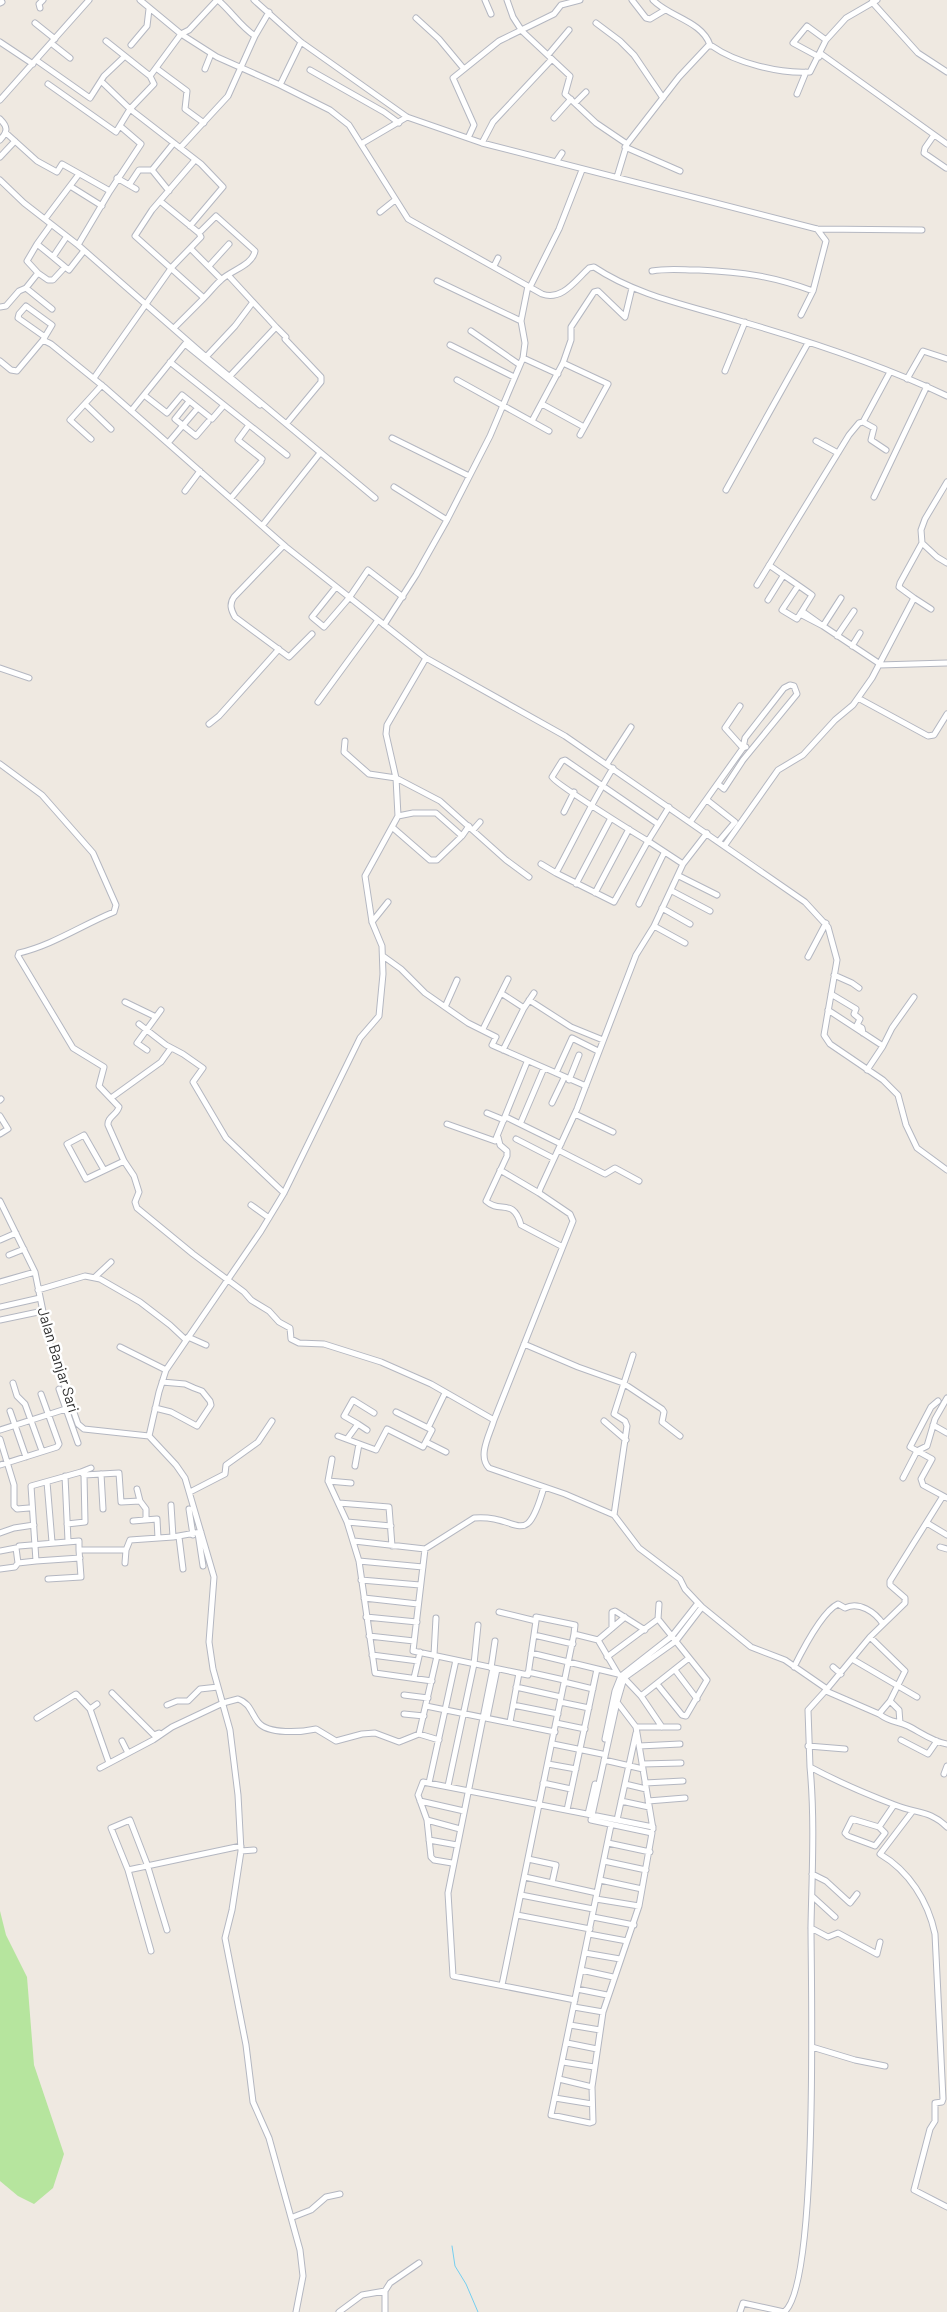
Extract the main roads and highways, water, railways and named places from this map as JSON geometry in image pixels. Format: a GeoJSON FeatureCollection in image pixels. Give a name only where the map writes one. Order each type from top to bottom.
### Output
{"type":"FeatureCollection","features":[{"type":"Feature","properties":{"kind":"waterway"},"geometry":{"type":"LineString","coordinates":[[452,2246],[455,2266],[466,2284],[478,2312]]}}]}
